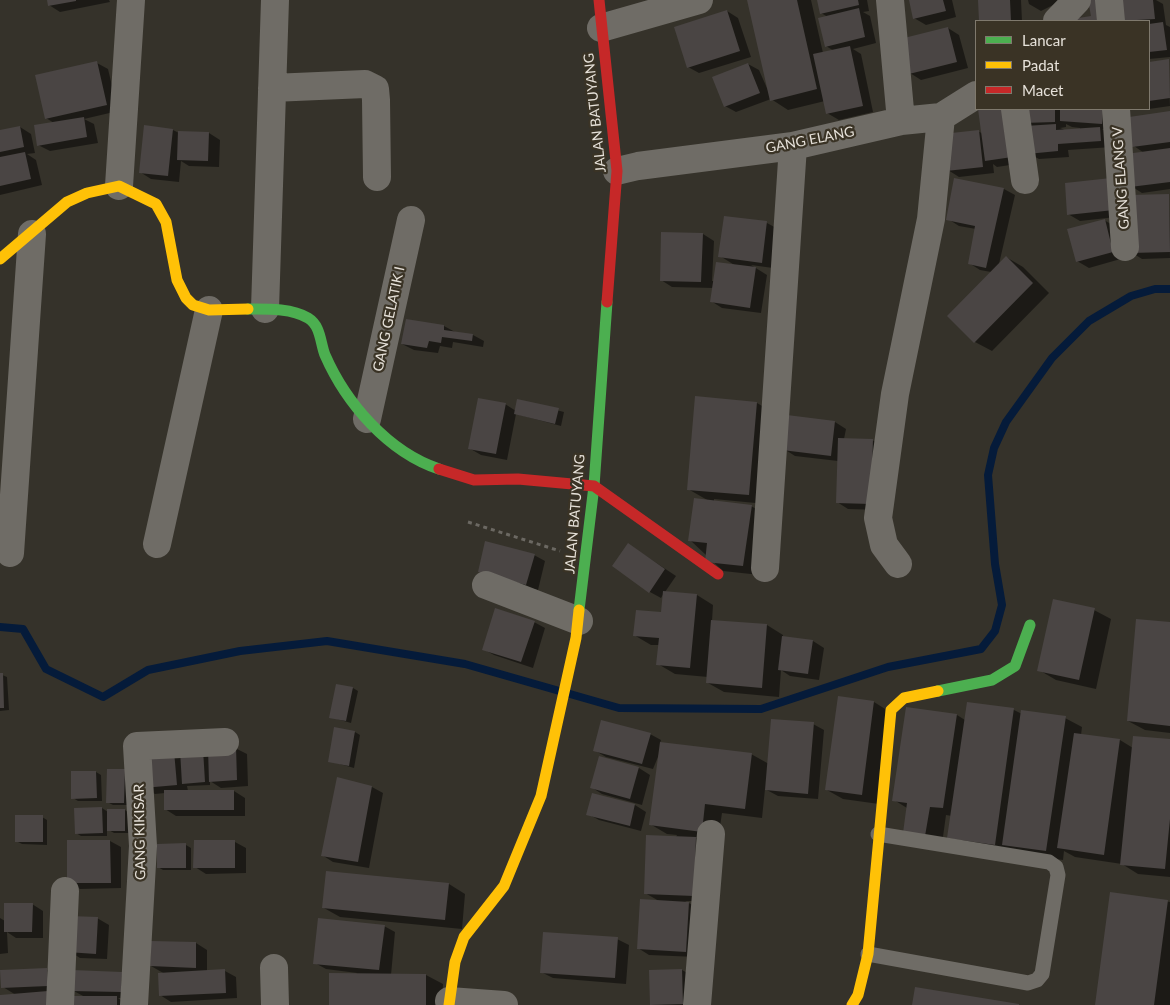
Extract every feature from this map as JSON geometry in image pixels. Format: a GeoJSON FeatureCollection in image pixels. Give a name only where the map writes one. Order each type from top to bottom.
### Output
{"type":"FeatureCollection","features":[{"type":"Feature","properties":{"kind":"street"},"geometry":{"type":"LineString","coordinates":[[119,186],[131,0]]}},
{"type":"Feature","properties":{"kind":"street"},"geometry":{"type":"LineString","coordinates":[[265,309],[275,0]]}},
{"type":"Feature","properties":{"kind":"street","name":"JALAN BATUYANG"},"geometry":{"type":"LineString","coordinates":[[449,1003],[455,962],[464,937],[492,904],[504,886],[526,837],[541,796],[579,621],[587,560],[627,169],[601,28],[599,0]]}},
{"type":"Feature","properties":{"kind":"street"},"geometry":{"type":"LineString","coordinates":[[601,28],[699,0]]}},
{"type":"Feature","properties":{"kind":"street"},"geometry":{"type":"LineString","coordinates":[[890,0],[902,120]]}},
{"type":"Feature","properties":{"kind":"street"},"geometry":{"type":"LineString","coordinates":[[1058,20],[1078,0]]}},
{"type":"Feature","properties":{"kind":"street"},"geometry":{"type":"LineString","coordinates":[[1110,0],[1111,20]]}},
{"type":"Feature","properties":{"kind":"street"},"geometry":{"type":"LineString","coordinates":[[272,88],[365,84],[375,89],[377,177]]}},
{"type":"Feature","properties":{"kind":"street","name":"GANG ELANG"},"geometry":{"type":"LineString","coordinates":[[627,169],[793,146],[902,120],[940,117],[975,96]]}},
{"type":"Feature","properties":{"kind":"street"},"geometry":{"type":"LineString","coordinates":[[1015,110],[1025,180]]}},
{"type":"Feature","properties":{"kind":"street","name":"GANG ELANG V"},"geometry":{"type":"LineString","coordinates":[[1116,110],[1125,247]]}},
{"type":"Feature","properties":{"kind":"street"},"geometry":{"type":"LineString","coordinates":[[898,564],[884,545],[878,518],[895,394],[931,219],[940,117]]}},
{"type":"Feature","properties":{"kind":"street"},"geometry":{"type":"LineString","coordinates":[[765,568],[793,146]]}},
{"type":"Feature","properties":{"kind":"street"},"geometry":{"type":"LineString","coordinates":[[0,258],[32,234],[67,202],[119,186],[156,204],[166,222],[177,280],[186,298],[193,305],[209,310],[265,309],[296,313],[308,318],[317,326],[325,354],[339,381],[367,419],[399,449],[434,467],[474,480],[518,479],[594,486],[718,574]]}},
{"type":"Feature","properties":{"kind":"street","name":"GANG GELATIK I"},"geometry":{"type":"LineString","coordinates":[[367,419],[411,220]]}},
{"type":"Feature","properties":{"kind":"street"},"geometry":{"type":"LineString","coordinates":[[10,553],[32,234]]}},
{"type":"Feature","properties":{"kind":"street"},"geometry":{"type":"LineString","coordinates":[[157,544],[209,310]]}},
{"type":"Feature","properties":{"kind":"street"},"geometry":{"type":"LineString","coordinates":[[486,585],[579,621]]}},
{"type":"Feature","properties":{"kind":"street"},"geometry":{"type":"LineString","coordinates":[[852,1005],[858,995],[868,954],[891,710],[904,698],[992,680],[1015,666],[1030,624]]}},
{"type":"Feature","properties":{"kind":"street","name":"GANG KIKISAR"},"geometry":{"type":"LineString","coordinates":[[134,1005],[142,846],[137,746],[225,742]]}},
{"type":"Feature","properties":{"kind":"street"},"geometry":{"type":"LineString","coordinates":[[696,1005],[711,834]]}},
{"type":"Feature","properties":{"kind":"street"},"geometry":{"type":"LineString","coordinates":[[60,1005],[65,891]]}},
{"type":"Feature","properties":{"kind":"street"},"geometry":{"type":"LineString","coordinates":[[274,968],[275,1005]]}},
{"type":"Feature","properties":{"kind":"street"},"geometry":{"type":"LineString","coordinates":[[449,1003],[504,1005]]}},
{"type":"Feature","properties":{"kind":"lane"},"geometry":{"type":"LineString","coordinates":[[868,954],[1028,983],[1037,980],[1042,974],[1058,875],[1056,867],[1049,862],[878,834]]}},
{"type":"Feature","properties":{"kind":"path"},"geometry":{"type":"LineString","coordinates":[[468,522],[587,560]]}},
{"type":"Feature","properties":{"kind":"building"},"geometry":{"type":"Polygon","coordinates":[[[47,0],[76,0],[76,1],[48,6],[47,0]]]}},
{"type":"Feature","properties":{"kind":"building"},"geometry":{"type":"Polygon","coordinates":[[[747,0],[797,0],[817,89],[770,101],[747,0]]]}},
{"type":"Feature","properties":{"kind":"building"},"geometry":{"type":"Polygon","coordinates":[[[817,0],[858,0],[859,5],[820,14],[817,0]]]}},
{"type":"Feature","properties":{"kind":"building"},"geometry":{"type":"Polygon","coordinates":[[[909,0],[943,0],[946,11],[913,19],[909,0]]]}},
{"type":"Feature","properties":{"kind":"building"},"geometry":{"type":"Polygon","coordinates":[[[978,0],[1010,0],[1011,20],[979,20],[978,0]]]}},
{"type":"Feature","properties":{"kind":"building"},"geometry":{"type":"Polygon","coordinates":[[[1088,0],[1102,0],[1105,20],[1072,20],[1072,19],[1091,16],[1088,0]]]}},
{"type":"Feature","properties":{"kind":"building"},"geometry":{"type":"Polygon","coordinates":[[[1117,0],[1153,0],[1155,19],[1119,20],[1117,0]]]}},
{"type":"Feature","properties":{"kind":"building"},"geometry":{"type":"Polygon","coordinates":[[[859,8],[865,37],[825,47],[818,18],[859,8]]]}},
{"type":"Feature","properties":{"kind":"building"},"geometry":{"type":"Polygon","coordinates":[[[727,10],[740,51],[687,68],[674,27],[727,10]]]}},
{"type":"Feature","properties":{"kind":"building"},"geometry":{"type":"Polygon","coordinates":[[[1163,22],[1167,50],[1150,52],[1150,24],[1163,22]]]}},
{"type":"Feature","properties":{"kind":"building"},"geometry":{"type":"Polygon","coordinates":[[[948,27],[957,62],[909,74],[900,39],[948,27]]]}},
{"type":"Feature","properties":{"kind":"building"},"geometry":{"type":"Polygon","coordinates":[[[850,46],[863,106],[826,114],[813,54],[850,46]]]}},
{"type":"Feature","properties":{"kind":"building"},"geometry":{"type":"Polygon","coordinates":[[[1169,59],[1170,98],[1150,101],[1150,62],[1169,59]]]}},
{"type":"Feature","properties":{"kind":"building"},"geometry":{"type":"Polygon","coordinates":[[[97,61],[107,105],[45,119],[35,75],[97,61]]]}},
{"type":"Feature","properties":{"kind":"building"},"geometry":{"type":"Polygon","coordinates":[[[748,63],[760,93],[724,107],[712,77],[748,63]]]}},
{"type":"Feature","properties":{"kind":"building"},"geometry":{"type":"Polygon","coordinates":[[[978,110],[1006,110],[1012,157],[985,161],[978,110]]]}},
{"type":"Feature","properties":{"kind":"building"},"geometry":{"type":"Polygon","coordinates":[[[1022,110],[1055,110],[1055,122],[1023,123],[1022,110]]]}},
{"type":"Feature","properties":{"kind":"building"},"geometry":{"type":"Polygon","coordinates":[[[1060,110],[1103,110],[1102,124],[1060,121],[1060,110]]]}},
{"type":"Feature","properties":{"kind":"building"},"geometry":{"type":"Polygon","coordinates":[[[1170,111],[1170,142],[1132,147],[1129,117],[1170,111]]]}},
{"type":"Feature","properties":{"kind":"building"},"geometry":{"type":"Polygon","coordinates":[[[84,117],[87,137],[37,146],[34,125],[84,117]]]}},
{"type":"Feature","properties":{"kind":"building"},"geometry":{"type":"Polygon","coordinates":[[[1056,124],[1056,130],[1100,127],[1101,141],[1058,144],[1058,151],[1027,154],[1025,126],[1056,124]]]}},
{"type":"Feature","properties":{"kind":"building"},"geometry":{"type":"Polygon","coordinates":[[[144,125],[173,129],[168,176],[139,173],[144,125]]]}},
{"type":"Feature","properties":{"kind":"building"},"geometry":{"type":"Polygon","coordinates":[[[20,126],[24,147],[0,152],[0,130],[20,126]]]}},
{"type":"Feature","properties":{"kind":"building"},"geometry":{"type":"Polygon","coordinates":[[[979,130],[983,167],[946,171],[942,134],[979,130]]]}},
{"type":"Feature","properties":{"kind":"building"},"geometry":{"type":"Polygon","coordinates":[[[178,131],[209,132],[208,161],[177,160],[178,131]]]}},
{"type":"Feature","properties":{"kind":"building"},"geometry":{"type":"Polygon","coordinates":[[[1170,148],[1170,182],[1130,187],[1126,154],[1170,148]]]}},
{"type":"Feature","properties":{"kind":"building"},"geometry":{"type":"Polygon","coordinates":[[[25,152],[31,179],[0,186],[0,157],[25,152]]]}},
{"type":"Feature","properties":{"kind":"building"},"geometry":{"type":"Polygon","coordinates":[[[954,178],[1004,188],[986,268],[968,264],[975,226],[946,220],[954,178]]]}},
{"type":"Feature","properties":{"kind":"building"},"geometry":{"type":"Polygon","coordinates":[[[1111,178],[1114,210],[1067,215],[1065,183],[1111,178]]]}},
{"type":"Feature","properties":{"kind":"building"},"geometry":{"type":"Polygon","coordinates":[[[1169,194],[1170,252],[1130,253],[1129,195],[1169,194]]]}},
{"type":"Feature","properties":{"kind":"building"},"geometry":{"type":"Polygon","coordinates":[[[724,216],[767,221],[762,263],[718,257],[724,216]]]}},
{"type":"Feature","properties":{"kind":"building"},"geometry":{"type":"Polygon","coordinates":[[[1105,219],[1113,252],[1076,262],[1067,229],[1105,219]]]}},
{"type":"Feature","properties":{"kind":"building"},"geometry":{"type":"Polygon","coordinates":[[[661,232],[703,233],[701,282],[660,281],[661,232]]]}},
{"type":"Feature","properties":{"kind":"building"},"geometry":{"type":"Polygon","coordinates":[[[1006,256],[1033,283],[974,343],[947,316],[1006,256]]]}},
{"type":"Feature","properties":{"kind":"building"},"geometry":{"type":"Polygon","coordinates":[[[716,262],[756,267],[750,308],[710,302],[716,262]]]}},
{"type":"Feature","properties":{"kind":"building"},"geometry":{"type":"Polygon","coordinates":[[[406,319],[444,325],[444,330],[473,334],[472,341],[442,337],[441,343],[429,341],[427,348],[401,344],[406,319]]]}},
{"type":"Feature","properties":{"kind":"building"},"geometry":{"type":"Polygon","coordinates":[[[695,396],[757,402],[749,495],[687,490],[695,396]]]}},
{"type":"Feature","properties":{"kind":"building"},"geometry":{"type":"Polygon","coordinates":[[[478,398],[506,403],[496,454],[468,449],[478,398]]]}},
{"type":"Feature","properties":{"kind":"building"},"geometry":{"type":"Polygon","coordinates":[[[517,399],[559,408],[555,424],[514,414],[517,399]]]}},
{"type":"Feature","properties":{"kind":"building"},"geometry":{"type":"Polygon","coordinates":[[[787,415],[835,421],[831,456],[782,450],[787,415]]]}},
{"type":"Feature","properties":{"kind":"building"},"geometry":{"type":"Polygon","coordinates":[[[838,438],[873,439],[871,504],[836,503],[838,438]]]}},
{"type":"Feature","properties":{"kind":"building"},"geometry":{"type":"Polygon","coordinates":[[[694,498],[752,505],[743,566],[705,562],[707,543],[688,541],[694,498]]]}},
{"type":"Feature","properties":{"kind":"building"},"geometry":{"type":"Polygon","coordinates":[[[485,541],[535,554],[526,585],[478,572],[485,541]]]}},
{"type":"Feature","properties":{"kind":"building"},"geometry":{"type":"Polygon","coordinates":[[[628,543],[665,569],[649,593],[612,566],[628,543]]]}},
{"type":"Feature","properties":{"kind":"building"},"geometry":{"type":"Polygon","coordinates":[[[663,591],[697,594],[690,668],[656,665],[659,638],[633,636],[636,610],[661,612],[663,591]]]}},
{"type":"Feature","properties":{"kind":"building"},"geometry":{"type":"Polygon","coordinates":[[[1053,599],[1095,608],[1079,680],[1037,671],[1053,599]]]}},
{"type":"Feature","properties":{"kind":"building"},"geometry":{"type":"Polygon","coordinates":[[[495,608],[535,621],[521,662],[482,650],[495,608]]]}},
{"type":"Feature","properties":{"kind":"building"},"geometry":{"type":"Polygon","coordinates":[[[1136,619],[1170,622],[1170,726],[1127,721],[1136,619]]]}},
{"type":"Feature","properties":{"kind":"building"},"geometry":{"type":"Polygon","coordinates":[[[711,620],[767,624],[762,688],[706,683],[711,620]]]}},
{"type":"Feature","properties":{"kind":"building"},"geometry":{"type":"Polygon","coordinates":[[[782,636],[813,640],[808,674],[778,670],[782,636]]]}},
{"type":"Feature","properties":{"kind":"building"},"geometry":{"type":"Polygon","coordinates":[[[0,673],[3,673],[4,708],[0,708],[0,673]]]}},
{"type":"Feature","properties":{"kind":"building"},"geometry":{"type":"Polygon","coordinates":[[[336,684],[353,687],[346,721],[329,718],[336,684]]]}},
{"type":"Feature","properties":{"kind":"building"},"geometry":{"type":"Polygon","coordinates":[[[838,696],[874,701],[862,795],[825,790],[838,696]]]}},
{"type":"Feature","properties":{"kind":"building"},"geometry":{"type":"Polygon","coordinates":[[[967,702],[1014,708],[995,845],[947,838],[967,702]]]}},
{"type":"Feature","properties":{"kind":"building"},"geometry":{"type":"Polygon","coordinates":[[[906,707],[957,714],[943,808],[930,807],[925,836],[903,833],[907,803],[892,801],[906,707]]]}},
{"type":"Feature","properties":{"kind":"building"},"geometry":{"type":"Polygon","coordinates":[[[1021,710],[1066,716],[1046,851],[1002,845],[1021,710]]]}},
{"type":"Feature","properties":{"kind":"building"},"geometry":{"type":"Polygon","coordinates":[[[771,719],[814,722],[808,794],[765,790],[771,719]]]}},
{"type":"Feature","properties":{"kind":"building"},"geometry":{"type":"Polygon","coordinates":[[[601,720],[651,733],[642,764],[593,751],[601,720]]]}},
{"type":"Feature","properties":{"kind":"building"},"geometry":{"type":"Polygon","coordinates":[[[334,727],[355,731],[349,766],[328,762],[334,727]]]}},
{"type":"Feature","properties":{"kind":"building"},"geometry":{"type":"Polygon","coordinates":[[[1074,733],[1120,739],[1104,855],[1057,848],[1074,733]]]}},
{"type":"Feature","properties":{"kind":"building"},"geometry":{"type":"Polygon","coordinates":[[[1133,736],[1170,739],[1170,819],[1165,869],[1120,865],[1133,736]]]}},
{"type":"Feature","properties":{"kind":"building"},"geometry":{"type":"Polygon","coordinates":[[[660,742],[752,753],[745,809],[705,804],[702,832],[649,825],[660,742]]]}},
{"type":"Feature","properties":{"kind":"building"},"geometry":{"type":"Polygon","coordinates":[[[236,747],[237,780],[209,782],[208,748],[236,747]]]}},
{"type":"Feature","properties":{"kind":"building"},"geometry":{"type":"Polygon","coordinates":[[[203,749],[205,782],[182,784],[180,750],[203,749]]]}},
{"type":"Feature","properties":{"kind":"building"},"geometry":{"type":"Polygon","coordinates":[[[174,751],[177,785],[143,788],[140,754],[174,751]]]}},
{"type":"Feature","properties":{"kind":"building"},"geometry":{"type":"Polygon","coordinates":[[[599,756],[639,767],[630,799],[590,788],[599,756]]]}},
{"type":"Feature","properties":{"kind":"building"},"geometry":{"type":"Polygon","coordinates":[[[107,769],[125,769],[124,803],[106,803],[107,769]]]}},
{"type":"Feature","properties":{"kind":"building"},"geometry":{"type":"Polygon","coordinates":[[[71,771],[96,771],[97,798],[71,799],[71,771]]]}},
{"type":"Feature","properties":{"kind":"building"},"geometry":{"type":"Polygon","coordinates":[[[337,777],[372,786],[358,862],[321,856],[337,777]]]}},
{"type":"Feature","properties":{"kind":"building"},"geometry":{"type":"Polygon","coordinates":[[[164,790],[234,790],[234,810],[164,810],[164,790]]]}},
{"type":"Feature","properties":{"kind":"building"},"geometry":{"type":"Polygon","coordinates":[[[592,793],[635,804],[630,826],[586,815],[592,793]]]}},
{"type":"Feature","properties":{"kind":"building"},"geometry":{"type":"Polygon","coordinates":[[[102,807],[103,833],[75,834],[74,808],[102,807]]]}},
{"type":"Feature","properties":{"kind":"building"},"geometry":{"type":"Polygon","coordinates":[[[107,809],[125,809],[125,831],[107,831],[107,809]]]}},
{"type":"Feature","properties":{"kind":"building"},"geometry":{"type":"Polygon","coordinates":[[[15,815],[43,815],[43,842],[15,842],[15,815]]]}},
{"type":"Feature","properties":{"kind":"building"},"geometry":{"type":"Polygon","coordinates":[[[646,835],[696,837],[694,896],[644,894],[646,835]]]}},
{"type":"Feature","properties":{"kind":"building"},"geometry":{"type":"Polygon","coordinates":[[[67,840],[110,840],[111,883],[67,883],[67,840]]]}},
{"type":"Feature","properties":{"kind":"building"},"geometry":{"type":"Polygon","coordinates":[[[194,840],[235,840],[235,868],[193,868],[194,840]]]}},
{"type":"Feature","properties":{"kind":"building"},"geometry":{"type":"Polygon","coordinates":[[[186,843],[186,868],[157,868],[157,844],[186,843]]]}},
{"type":"Feature","properties":{"kind":"building"},"geometry":{"type":"Polygon","coordinates":[[[326,871],[449,883],[445,920],[322,908],[326,871]]]}},
{"type":"Feature","properties":{"kind":"building"},"geometry":{"type":"Polygon","coordinates":[[[1110,892],[1168,900],[1154,1005],[1095,1005],[1110,892]]]}},
{"type":"Feature","properties":{"kind":"building"},"geometry":{"type":"Polygon","coordinates":[[[640,899],[689,902],[686,952],[637,949],[640,899]]]}},
{"type":"Feature","properties":{"kind":"building"},"geometry":{"type":"Polygon","coordinates":[[[4,903],[33,903],[32,932],[4,932],[4,903]]]}},
{"type":"Feature","properties":{"kind":"building"},"geometry":{"type":"Polygon","coordinates":[[[69,916],[98,917],[96,954],[67,952],[69,916]]]}},
{"type":"Feature","properties":{"kind":"building"},"geometry":{"type":"Polygon","coordinates":[[[318,918],[385,925],[379,970],[313,964],[318,918]]]}},
{"type":"Feature","properties":{"kind":"building"},"geometry":{"type":"Polygon","coordinates":[[[543,932],[618,937],[615,978],[540,973],[543,932]]]}},
{"type":"Feature","properties":{"kind":"building"},"geometry":{"type":"Polygon","coordinates":[[[151,941],[196,942],[196,968],[150,966],[151,941]]]}},
{"type":"Feature","properties":{"kind":"building"},"geometry":{"type":"Polygon","coordinates":[[[47,968],[48,986],[1,988],[0,970],[47,968]]]}},
{"type":"Feature","properties":{"kind":"building"},"geometry":{"type":"Polygon","coordinates":[[[225,969],[226,993],[159,996],[158,973],[225,969]]]}},
{"type":"Feature","properties":{"kind":"building"},"geometry":{"type":"Polygon","coordinates":[[[682,969],[683,1004],[650,1005],[649,970],[682,969]]]}},
{"type":"Feature","properties":{"kind":"building"},"geometry":{"type":"Polygon","coordinates":[[[72,970],[122,972],[121,992],[71,991],[72,970]]]}},
{"type":"Feature","properties":{"kind":"building"},"geometry":{"type":"Polygon","coordinates":[[[329,973],[426,974],[426,1005],[329,1005],[329,973]]]}},
{"type":"Feature","properties":{"kind":"building"},"geometry":{"type":"Polygon","coordinates":[[[915,987],[1019,1004],[1019,1005],[912,1005],[915,987]]]}},
{"type":"Feature","properties":{"kind":"building"},"geometry":{"type":"Polygon","coordinates":[[[48,991],[49,1005],[0,1005],[0,995],[48,991]]]}},
{"type":"Feature","properties":{"kind":"building"},"geometry":{"type":"Polygon","coordinates":[[[72,996],[117,996],[117,1005],[73,1005],[72,996]]]}},
{"type":"Feature","properties":{"kind":"waterway"},"geometry":{"type":"LineString","coordinates":[[0,627],[23,629],[46,669],[103,697],[148,670],[240,651],[327,641],[465,664],[619,708],[761,709],[888,667],[981,649],[995,631],[1002,605],[995,564],[988,475],[994,448],[1006,422],[1052,358],[1089,321],[1131,296],[1155,289],[1170,289]]}},
{"type":"Feature","properties":{"kind":"traffic: fast"},"geometry":{"type":"LineString","coordinates":[[579,610],[594,486],[607,302]]}},
{"type":"Feature","properties":{"kind":"traffic: fast"},"geometry":{"type":"LineString","coordinates":[[248,309],[294,312],[312,321],[318,330],[325,355],[334,373],[344,391],[357,408],[371,424],[403,451],[439,469]]}},
{"type":"Feature","properties":{"kind":"traffic: fast"},"geometry":{"type":"LineString","coordinates":[[938,691],[992,680],[1015,666],[1030,625]]}},
{"type":"Feature","properties":{"kind":"traffic: slow"},"geometry":{"type":"LineString","coordinates":[[0,259],[67,202],[87,193],[119,186],[156,204],[166,222],[177,280],[186,298],[193,305],[209,310],[248,309]]}},
{"type":"Feature","properties":{"kind":"traffic: slow"},"geometry":{"type":"LineString","coordinates":[[449,1005],[455,962],[464,937],[504,886],[541,796],[576,638],[579,610]]}},
{"type":"Feature","properties":{"kind":"traffic: slow"},"geometry":{"type":"LineString","coordinates":[[852,1005],[858,995],[868,954],[891,710],[904,698],[938,691]]}},
{"type":"Feature","properties":{"kind":"traffic: jam"},"geometry":{"type":"LineString","coordinates":[[599,0],[617,171],[607,302]]}},
{"type":"Feature","properties":{"kind":"traffic: jam"},"geometry":{"type":"LineString","coordinates":[[439,469],[474,480],[518,479],[594,486],[718,574]]}}]}
